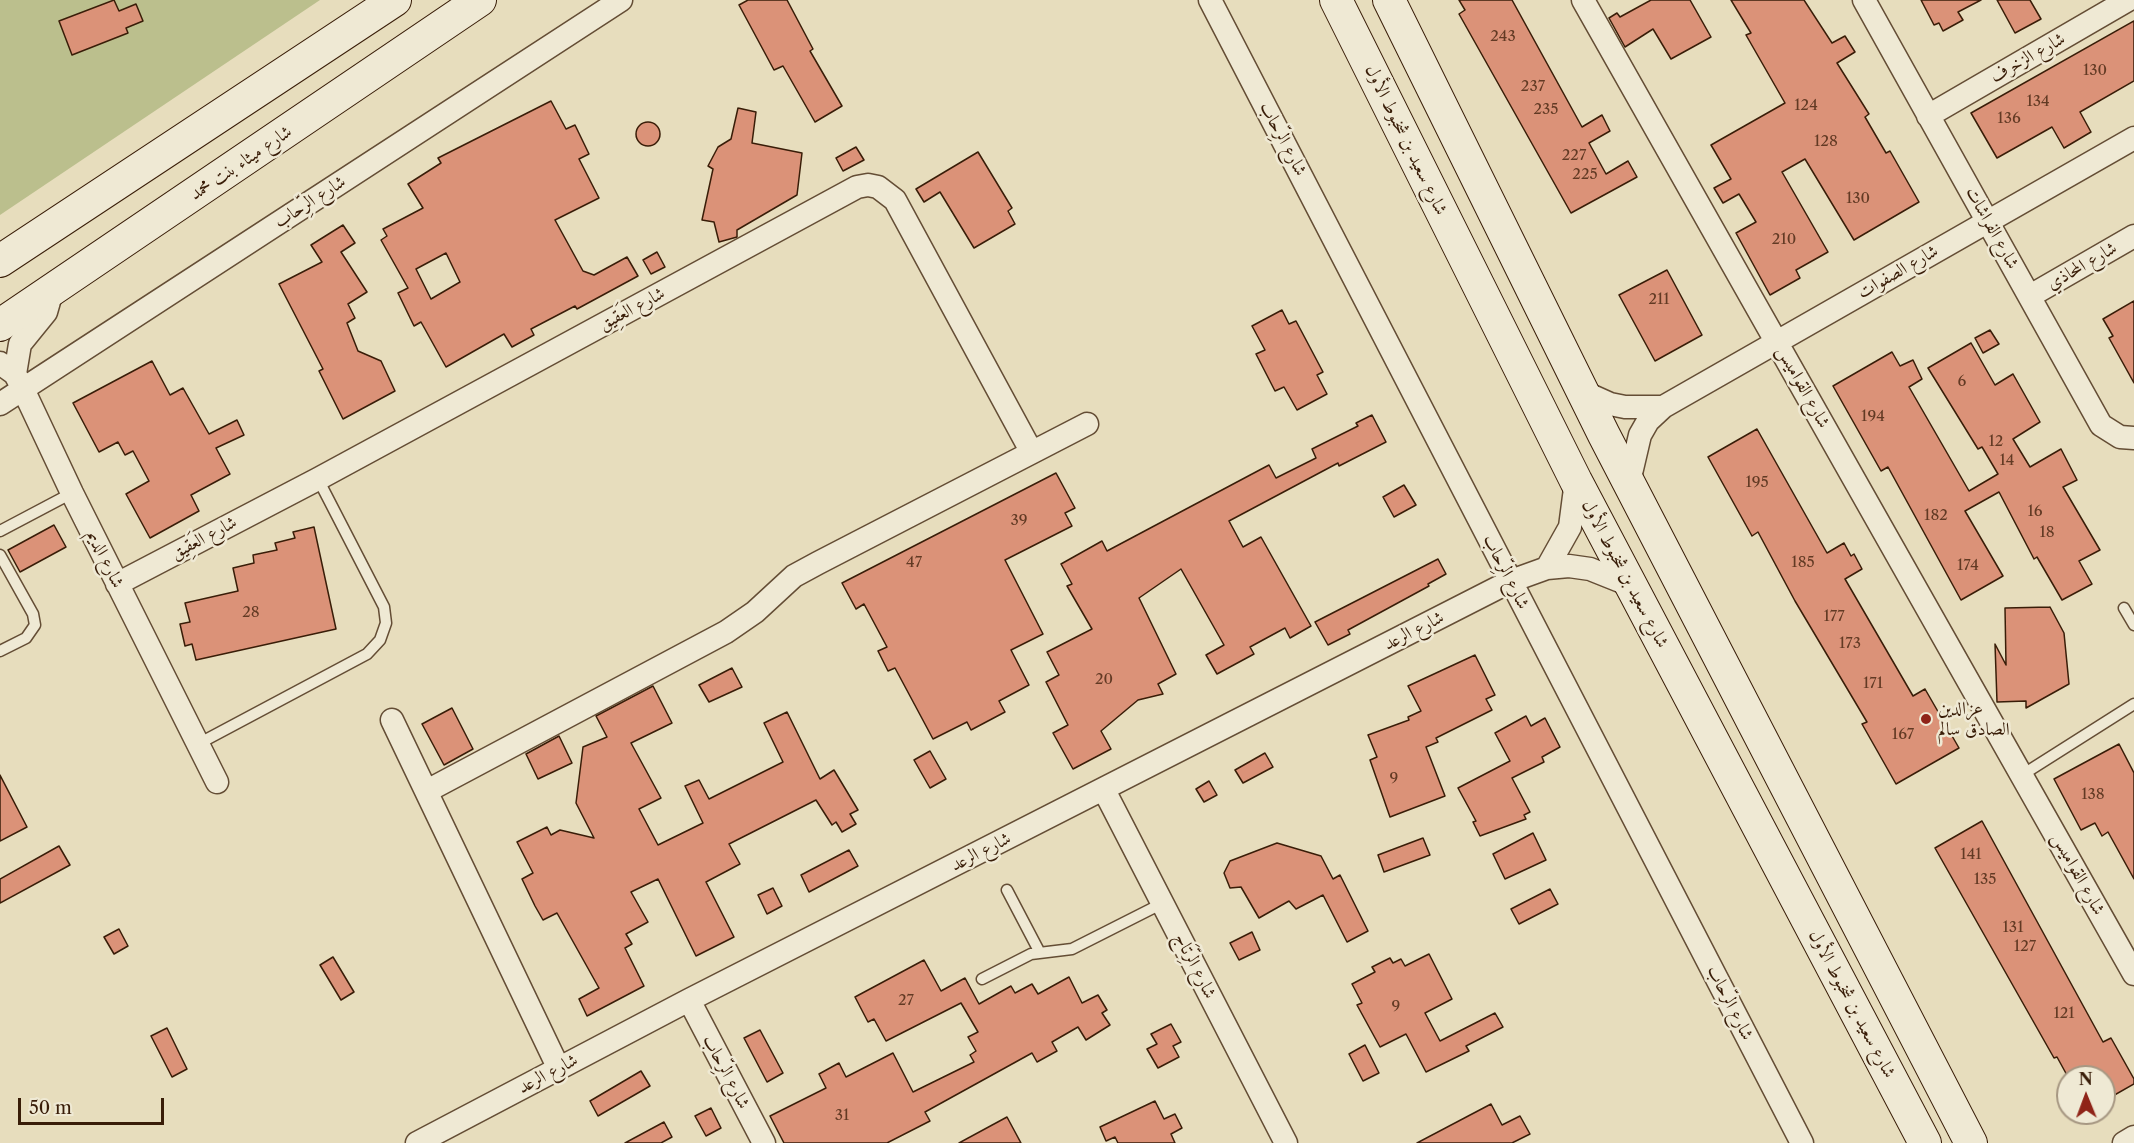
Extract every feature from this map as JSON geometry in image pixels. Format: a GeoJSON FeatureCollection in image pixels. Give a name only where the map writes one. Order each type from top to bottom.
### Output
{"type":"FeatureCollection","features":[{"type":"Feature","properties":{"kind":"main road"},"geometry":{"type":"LineString","coordinates":[[0,261],[395,0]]}},
{"type":"Feature","properties":{"kind":"main road","name":"شارع ميثاء بنت محمد"},"geometry":{"type":"LineString","coordinates":[[0,325],[480,0]]}},
{"type":"Feature","properties":{"kind":"main road","name":"شارع سعيد بن شخبوط الأول"},"geometry":{"type":"LineString","coordinates":[[1336,0],[1576,481],[1925,1143]]}},
{"type":"Feature","properties":{"kind":"main road"},"geometry":{"type":"LineString","coordinates":[[1389,0],[1581,391],[1971,1143]]}},
{"type":"Feature","properties":{"kind":"street","name":"شارع الرِّحاب"},"geometry":{"type":"LineString","coordinates":[[0,404],[13,375],[621,0]]}},
{"type":"Feature","properties":{"kind":"street","name":"شارع الرِّحاب"},"geometry":{"type":"LineString","coordinates":[[1210,0],[1802,1143]]}},
{"type":"Feature","properties":{"kind":"street","name":"شارع القواميس"},"geometry":{"type":"LineString","coordinates":[[1583,0],[2134,974]]}},
{"type":"Feature","properties":{"kind":"street","name":"شارع الفراشات"},"geometry":{"type":"LineString","coordinates":[[1864,0],[2101,425],[2120,437],[2134,438]]}},
{"type":"Feature","properties":{"kind":"street","name":"شارع الزخرف"},"geometry":{"type":"LineString","coordinates":[[1928,116],[2128,0]]}},
{"type":"Feature","properties":{"kind":"street","name":"شارع الصفوات"},"geometry":{"type":"LineString","coordinates":[[1629,482],[1640,435],[1648,421],[1663,407],[2134,138]]}},
{"type":"Feature","properties":{"kind":"street","name":"شارع العَقِيق"},"geometry":{"type":"LineString","coordinates":[[117,584],[857,187],[868,185],[888,192],[895,200],[1032,451]]}},
{"type":"Feature","properties":{"kind":"street","name":"شارع المحاذي"},"geometry":{"type":"LineString","coordinates":[[2030,296],[2134,236]]}},
{"type":"Feature","properties":{"kind":"street"},"geometry":{"type":"LineString","coordinates":[[13,375],[20,344],[46,312],[52,291]]}},
{"type":"Feature","properties":{"kind":"street","name":"شارع الديم"},"geometry":{"type":"LineString","coordinates":[[13,375],[217,782]]}},
{"type":"Feature","properties":{"kind":"street","name":"شارع الصفوات"},"geometry":{"type":"LineString","coordinates":[[1581,391],[1610,404],[1625,407],[1663,407]]}},
{"type":"Feature","properties":{"kind":"street"},"geometry":{"type":"LineString","coordinates":[[427,791],[726,632],[755,612],[794,576],[1087,424]]}},
{"type":"Feature","properties":{"kind":"street"},"geometry":{"type":"LineString","coordinates":[[1547,568],[1570,527],[1575,504],[1576,481]]}},
{"type":"Feature","properties":{"kind":"street","name":"شارع الرعد"},"geometry":{"type":"LineString","coordinates":[[417,1143],[689,1000],[1511,582],[1547,568],[1590,569],[1630,585]]}},
{"type":"Feature","properties":{"kind":"street"},"geometry":{"type":"LineString","coordinates":[[392,720],[559,1069]]}},
{"type":"Feature","properties":{"kind":"street","name":"شارع الرِّتَاج"},"geometry":{"type":"LineString","coordinates":[[1104,790],[1286,1143]]}},
{"type":"Feature","properties":{"kind":"street","name":"شارع الرِّحاب"},"geometry":{"type":"LineString","coordinates":[[689,1000],[764,1143]]}},
{"type":"Feature","properties":{"kind":"street"},"geometry":{"type":"LineString","coordinates":[[2124,1143],[2134,1137]]}},
{"type":"Feature","properties":{"kind":"lane"},"geometry":{"type":"LineString","coordinates":[[198,744],[367,654],[380,640],[386,623],[384,607],[318,478]]}},
{"type":"Feature","properties":{"kind":"lane"},"geometry":{"type":"LineString","coordinates":[[0,531],[72,492]]}},
{"type":"Feature","properties":{"kind":"lane"},"geometry":{"type":"LineString","coordinates":[[0,555],[33,614],[35,625],[26,638],[0,651]]}},
{"type":"Feature","properties":{"kind":"lane"},"geometry":{"type":"LineString","coordinates":[[2124,608],[2134,625]]}},
{"type":"Feature","properties":{"kind":"lane"},"geometry":{"type":"LineString","coordinates":[[2022,775],[2134,704]]}},
{"type":"Feature","properties":{"kind":"lane"},"geometry":{"type":"LineString","coordinates":[[1007,890],[1039,951]]}},
{"type":"Feature","properties":{"kind":"lane"},"geometry":{"type":"LineString","coordinates":[[982,979],[1039,951],[1059,952],[1072,949],[1163,903]]}},
{"type":"Feature","properties":{"kind":"green space"},"geometry":{"type":"Polygon","coordinates":[[[0,0],[320,0],[0,215],[0,0]]]}},
{"type":"Feature","properties":{"kind":"building"},"geometry":{"type":"Polygon","coordinates":[[[114,0],[119,11],[136,4],[143,21],[126,28],[128,33],[72,55],[59,21],[114,0]]]}},
{"type":"Feature","properties":{"kind":"building"},"geometry":{"type":"Polygon","coordinates":[[[748,0],[787,0],[813,49],[810,51],[842,106],[815,122],[783,66],[774,70],[739,5],[748,0]]]}},
{"type":"Feature","properties":{"kind":"building"},"geometry":{"type":"Polygon","coordinates":[[[1459,0],[1512,0],[1582,127],[1602,115],[1610,131],[1589,143],[1606,174],[1628,161],[1637,177],[1571,213],[1459,14],[1465,10],[1459,0]]]}},
{"type":"Feature","properties":{"kind":"building"},"geometry":{"type":"Polygon","coordinates":[[[1651,0],[1690,0],[1711,37],[1671,59],[1653,29],[1625,47],[1609,18],[1617,13],[1620,17],[1651,0]]]}},
{"type":"Feature","properties":{"kind":"building"},"geometry":{"type":"Polygon","coordinates":[[[1731,0],[1804,0],[1832,43],[1845,36],[1855,52],[1837,63],[1869,114],[1865,117],[1886,153],[1890,151],[1919,202],[1854,240],[1805,159],[1782,172],[1828,252],[1796,270],[1800,278],[1770,295],[1736,233],[1756,222],[1739,194],[1723,203],[1714,188],[1731,179],[1711,145],[1785,103],[1746,35],[1751,33],[1731,0]]]}},
{"type":"Feature","properties":{"kind":"building"},"geometry":{"type":"Polygon","coordinates":[[[1921,0],[1981,0],[1958,12],[1963,20],[1943,31],[1939,23],[1934,25],[1921,0]]]}},
{"type":"Feature","properties":{"kind":"building"},"geometry":{"type":"Polygon","coordinates":[[[1997,0],[2030,0],[2041,19],[2015,33],[1997,0]]]}},
{"type":"Feature","properties":{"kind":"building"},"geometry":{"type":"Polygon","coordinates":[[[2134,21],[2134,81],[2080,112],[2091,132],[2064,148],[2052,127],[1997,158],[1971,113],[2134,21]]]}},
{"type":"Feature","properties":{"kind":"building"},"geometry":{"type":"Polygon","coordinates":[[[551,101],[566,129],[575,125],[589,154],[579,159],[599,198],[555,220],[583,271],[594,275],[627,257],[638,276],[577,309],[575,306],[531,329],[534,335],[512,347],[504,334],[446,367],[421,322],[414,326],[398,293],[408,288],[381,240],[387,236],[383,229],[423,208],[408,184],[441,163],[438,158],[551,101]],[[446,253],[416,269],[431,299],[460,282],[446,253]]]}},
{"type":"Feature","properties":{"kind":"building"},"geometry":{"type":"Polygon","coordinates":[[[738,108],[756,112],[752,143],[802,153],[797,195],[737,230],[737,237],[719,242],[714,222],[702,220],[713,169],[708,166],[718,147],[731,139],[738,108]]]}},
{"type":"Feature","properties":{"kind":"building"},"geometry":{"type":"Polygon","coordinates":[[[648,122],[657,125],[660,134],[657,143],[648,146],[639,143],[636,134],[639,125],[648,122]]]}},
{"type":"Feature","properties":{"kind":"building"},"geometry":{"type":"Polygon","coordinates":[[[856,147],[864,160],[843,171],[836,158],[856,147]]]}},
{"type":"Feature","properties":{"kind":"building"},"geometry":{"type":"Polygon","coordinates":[[[978,152],[1012,208],[1008,211],[1015,224],[974,248],[940,192],[924,202],[916,189],[978,152]]]}},
{"type":"Feature","properties":{"kind":"building"},"geometry":{"type":"Polygon","coordinates":[[[343,225],[355,243],[341,252],[367,292],[348,304],[355,318],[347,323],[358,351],[381,361],[395,391],[343,419],[319,371],[323,369],[279,284],[322,262],[311,245],[343,225]]]}},
{"type":"Feature","properties":{"kind":"building"},"geometry":{"type":"Polygon","coordinates":[[[657,252],[665,267],[651,274],[643,260],[657,252]]]}},
{"type":"Feature","properties":{"kind":"building"},"geometry":{"type":"Polygon","coordinates":[[[1667,270],[1702,335],[1655,361],[1619,295],[1667,270]]]}},
{"type":"Feature","properties":{"kind":"building"},"geometry":{"type":"Polygon","coordinates":[[[2134,301],[2134,383],[2109,338],[2113,336],[2103,319],[2134,301]]]}},
{"type":"Feature","properties":{"kind":"building"},"geometry":{"type":"Polygon","coordinates":[[[1282,310],[1289,324],[1296,321],[1323,372],[1317,375],[1327,394],[1297,410],[1284,387],[1275,391],[1256,354],[1265,350],[1252,326],[1282,310]]]}},
{"type":"Feature","properties":{"kind":"building"},"geometry":{"type":"Polygon","coordinates":[[[1990,330],[1999,344],[1983,353],[1975,338],[1990,330]]]}},
{"type":"Feature","properties":{"kind":"building"},"geometry":{"type":"Polygon","coordinates":[[[1971,343],[1995,385],[2013,374],[2040,422],[2013,439],[2030,467],[2061,449],[2077,480],[2063,487],[2100,550],[2079,561],[2092,584],[2062,600],[2037,557],[2034,559],[1999,492],[1965,511],[2003,576],[1961,600],[1888,467],[1881,471],[1833,386],[1892,352],[1900,366],[1913,360],[1922,379],[1909,387],[1969,491],[1998,474],[1982,447],[1978,449],[1928,368],[1971,343]]]}},
{"type":"Feature","properties":{"kind":"building"},"geometry":{"type":"Polygon","coordinates":[[[152,361],[170,395],[183,388],[209,434],[237,420],[244,435],[216,448],[230,474],[191,495],[199,511],[150,538],[126,494],[149,481],[133,451],[125,455],[118,442],[99,452],[73,403],[152,361]]]}},
{"type":"Feature","properties":{"kind":"building"},"geometry":{"type":"Polygon","coordinates":[[[1372,415],[1386,442],[1339,466],[1338,463],[1229,521],[1243,547],[1261,537],[1311,626],[1290,638],[1285,628],[1250,647],[1254,654],[1217,674],[1206,655],[1224,645],[1181,569],[1139,598],[1176,674],[1158,684],[1163,694],[1138,700],[1101,731],[1111,749],[1073,769],[1053,733],[1068,725],[1046,682],[1059,675],[1047,652],[1092,629],[1067,586],[1072,584],[1061,564],[1102,541],[1107,551],[1269,465],[1276,478],[1316,458],[1312,449],[1358,426],[1356,423],[1372,415]]]}},
{"type":"Feature","properties":{"kind":"building"},"geometry":{"type":"Polygon","coordinates":[[[1757,429],[1827,553],[1844,543],[1851,556],[1854,554],[1862,569],[1845,579],[1913,696],[1925,689],[1959,748],[1896,784],[1862,724],[1867,722],[1795,601],[1758,532],[1752,536],[1708,457],[1757,429]]]}},
{"type":"Feature","properties":{"kind":"building"},"geometry":{"type":"Polygon","coordinates":[[[1056,473],[1075,508],[1065,513],[1072,526],[1005,560],[1043,634],[1011,650],[1029,685],[999,701],[1005,712],[971,730],[967,722],[933,739],[895,668],[888,671],[878,651],[887,647],[864,604],[856,609],[842,583],[1056,473]]]}},
{"type":"Feature","properties":{"kind":"building"},"geometry":{"type":"Polygon","coordinates":[[[1404,485],[1416,505],[1394,517],[1383,497],[1404,485]]]}},
{"type":"Feature","properties":{"kind":"building"},"geometry":{"type":"Polygon","coordinates":[[[54,525],[66,547],[20,572],[8,550],[54,525]]]}},
{"type":"Feature","properties":{"kind":"building"},"geometry":{"type":"Polygon","coordinates":[[[314,527],[336,629],[196,660],[192,644],[185,646],[180,624],[190,622],[185,603],[238,591],[233,568],[254,563],[253,555],[277,550],[275,543],[295,538],[293,532],[314,527]]]}},
{"type":"Feature","properties":{"kind":"building"},"geometry":{"type":"Polygon","coordinates":[[[1438,559],[1446,574],[1428,584],[1429,586],[1348,630],[1350,634],[1328,645],[1315,622],[1438,559]]]}},
{"type":"Feature","properties":{"kind":"building"},"geometry":{"type":"Polygon","coordinates":[[[2050,607],[2064,633],[2069,684],[2026,708],[2026,701],[1997,702],[1995,644],[2006,665],[2005,608],[2050,607]]]}},
{"type":"Feature","properties":{"kind":"building"},"geometry":{"type":"Polygon","coordinates":[[[1475,655],[1495,695],[1486,699],[1492,710],[1436,738],[1438,742],[1426,747],[1445,796],[1390,817],[1370,760],[1377,757],[1368,735],[1409,720],[1408,717],[1421,711],[1408,686],[1475,655]]]}},
{"type":"Feature","properties":{"kind":"building"},"geometry":{"type":"Polygon","coordinates":[[[732,668],[742,687],[709,702],[699,685],[732,668]]]}},
{"type":"Feature","properties":{"kind":"building"},"geometry":{"type":"Polygon","coordinates":[[[653,686],[672,723],[631,743],[661,798],[639,809],[658,845],[703,823],[685,786],[699,780],[709,799],[783,762],[764,723],[787,712],[820,779],[834,770],[858,810],[850,814],[856,824],[842,832],[836,822],[832,825],[816,800],[729,844],[740,864],[706,882],[734,937],[696,956],[658,879],[631,892],[648,922],[626,934],[632,944],[625,948],[644,986],[587,1016],[579,999],[599,988],[557,913],[543,920],[535,906],[522,879],[533,873],[517,842],[547,827],[551,835],[560,830],[594,838],[576,803],[583,747],[607,737],[596,716],[653,686]]]}},
{"type":"Feature","properties":{"kind":"building"},"geometry":{"type":"Polygon","coordinates":[[[452,708],[473,749],[444,765],[422,724],[452,708]]]}},
{"type":"Feature","properties":{"kind":"building"},"geometry":{"type":"Polygon","coordinates":[[[1526,716],[1531,726],[1545,718],[1560,747],[1542,757],[1544,762],[1512,778],[1530,812],[1524,815],[1526,819],[1480,836],[1473,822],[1476,821],[1458,788],[1510,761],[1495,733],[1526,716]]]}},
{"type":"Feature","properties":{"kind":"building"},"geometry":{"type":"Polygon","coordinates":[[[559,736],[572,763],[538,779],[526,754],[559,736]]]}},
{"type":"Feature","properties":{"kind":"building"},"geometry":{"type":"Polygon","coordinates":[[[2119,744],[2134,773],[2134,879],[2108,832],[2102,836],[2095,823],[2081,830],[2054,779],[2119,744]]]}},
{"type":"Feature","properties":{"kind":"building"},"geometry":{"type":"Polygon","coordinates":[[[930,751],[946,779],[930,788],[914,760],[930,751]]]}},
{"type":"Feature","properties":{"kind":"building"},"geometry":{"type":"Polygon","coordinates":[[[1265,753],[1273,767],[1243,783],[1235,770],[1265,753]]]}},
{"type":"Feature","properties":{"kind":"building"},"geometry":{"type":"Polygon","coordinates":[[[0,775],[27,827],[0,841],[0,775]]]}},
{"type":"Feature","properties":{"kind":"building"},"geometry":{"type":"Polygon","coordinates":[[[1209,781],[1217,795],[1204,802],[1196,789],[1209,781]]]}},
{"type":"Feature","properties":{"kind":"building"},"geometry":{"type":"Polygon","coordinates":[[[1982,821],[2103,1042],[2111,1038],[2134,1079],[2134,1084],[2116,1094],[2116,1065],[2061,1065],[2057,1057],[2054,1058],[1935,848],[1982,821]]]}},
{"type":"Feature","properties":{"kind":"building"},"geometry":{"type":"Polygon","coordinates":[[[1533,833],[1546,860],[1505,879],[1493,854],[1533,833]]]}},
{"type":"Feature","properties":{"kind":"building"},"geometry":{"type":"Polygon","coordinates":[[[1423,838],[1430,855],[1384,872],[1378,855],[1423,838]]]}},
{"type":"Feature","properties":{"kind":"building"},"geometry":{"type":"Polygon","coordinates":[[[1277,843],[1321,856],[1333,879],[1340,875],[1368,931],[1347,942],[1323,895],[1296,909],[1289,901],[1259,918],[1241,887],[1230,888],[1224,873],[1230,861],[1277,843]]]}},
{"type":"Feature","properties":{"kind":"building"},"geometry":{"type":"Polygon","coordinates":[[[59,846],[70,865],[0,903],[0,879],[59,846]]]}},
{"type":"Feature","properties":{"kind":"building"},"geometry":{"type":"Polygon","coordinates":[[[849,850],[858,866],[809,892],[801,875],[849,850]]]}},
{"type":"Feature","properties":{"kind":"building"},"geometry":{"type":"Polygon","coordinates":[[[773,888],[782,906],[767,914],[758,895],[773,888]]]}},
{"type":"Feature","properties":{"kind":"building"},"geometry":{"type":"Polygon","coordinates":[[[1550,889],[1558,904],[1519,924],[1511,909],[1550,889]]]}},
{"type":"Feature","properties":{"kind":"building"},"geometry":{"type":"Polygon","coordinates":[[[119,929],[128,946],[114,954],[104,937],[119,929]]]}},
{"type":"Feature","properties":{"kind":"building"},"geometry":{"type":"Polygon","coordinates":[[[1252,932],[1260,950],[1239,960],[1230,943],[1252,932]]]}},
{"type":"Feature","properties":{"kind":"building"},"geometry":{"type":"Polygon","coordinates":[[[1429,954],[1452,999],[1425,1013],[1440,1041],[1495,1013],[1503,1027],[1466,1046],[1469,1051],[1426,1072],[1406,1034],[1380,1047],[1357,1005],[1362,1003],[1352,984],[1375,972],[1372,967],[1390,958],[1393,963],[1401,959],[1405,966],[1429,954]]]}},
{"type":"Feature","properties":{"kind":"building"},"geometry":{"type":"Polygon","coordinates":[[[333,957],[354,992],[341,1000],[320,965],[333,957]]]}},
{"type":"Feature","properties":{"kind":"building"},"geometry":{"type":"Polygon","coordinates":[[[924,960],[941,991],[965,978],[979,1004],[1011,986],[1015,993],[1032,984],[1038,994],[1069,977],[1082,1003],[1098,995],[1107,1010],[1102,1013],[1110,1025],[1086,1040],[1078,1027],[1052,1042],[1057,1051],[1037,1062],[1032,1053],[925,1112],[930,1121],[887,1143],[784,1143],[770,1116],[826,1088],[819,1074],[839,1063],[846,1077],[893,1053],[913,1092],[974,1062],[970,1055],[976,1051],[968,1037],[978,1032],[961,1003],[886,1041],[874,1019],[868,1022],[855,997],[924,960]]]}},
{"type":"Feature","properties":{"kind":"building"},"geometry":{"type":"Polygon","coordinates":[[[1171,1024],[1181,1042],[1173,1046],[1179,1057],[1158,1068],[1147,1049],[1157,1044],[1151,1034],[1171,1024]]]}},
{"type":"Feature","properties":{"kind":"building"},"geometry":{"type":"Polygon","coordinates":[[[167,1028],[187,1069],[172,1077],[151,1036],[167,1028]]]}},
{"type":"Feature","properties":{"kind":"building"},"geometry":{"type":"Polygon","coordinates":[[[760,1030],[783,1073],[767,1082],[744,1038],[760,1030]]]}},
{"type":"Feature","properties":{"kind":"building"},"geometry":{"type":"Polygon","coordinates":[[[1365,1045],[1379,1073],[1363,1081],[1349,1054],[1365,1045]]]}},
{"type":"Feature","properties":{"kind":"building"},"geometry":{"type":"Polygon","coordinates":[[[641,1071],[650,1086],[598,1116],[590,1101],[641,1071]]]}},
{"type":"Feature","properties":{"kind":"building"},"geometry":{"type":"Polygon","coordinates":[[[1155,1101],[1164,1119],[1175,1114],[1182,1128],[1171,1134],[1175,1143],[1118,1143],[1115,1137],[1106,1141],[1100,1127],[1155,1101]]]}},
{"type":"Feature","properties":{"kind":"building"},"geometry":{"type":"Polygon","coordinates":[[[1491,1104],[1502,1125],[1520,1116],[1530,1134],[1512,1143],[1417,1143],[1491,1104]]]}},
{"type":"Feature","properties":{"kind":"building"},"geometry":{"type":"Polygon","coordinates":[[[711,1108],[721,1128],[706,1136],[695,1116],[711,1108]]]}},
{"type":"Feature","properties":{"kind":"building"},"geometry":{"type":"Polygon","coordinates":[[[1007,1117],[1021,1143],[959,1143],[1007,1117]]]}},
{"type":"Feature","properties":{"kind":"building"},"geometry":{"type":"Polygon","coordinates":[[[664,1122],[672,1137],[661,1143],[625,1143],[664,1122]]]}},
{"type":"Feature","properties":{"kind":"place","name":"عزالدين الصادق سالم"},"geometry":{"type":"Point","coordinates":[1926,719]}}]}
